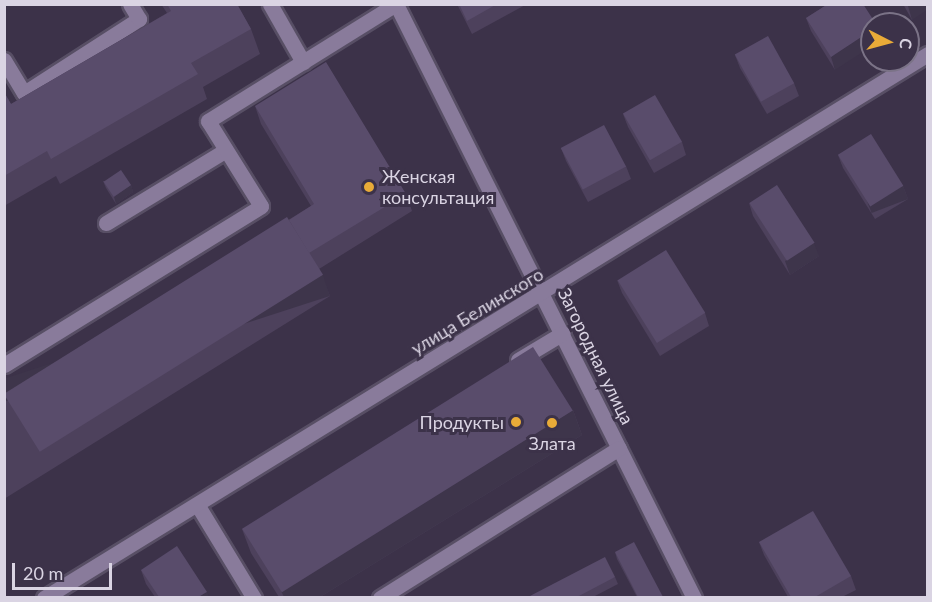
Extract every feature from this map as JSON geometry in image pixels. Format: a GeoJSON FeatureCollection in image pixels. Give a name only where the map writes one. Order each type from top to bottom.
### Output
{"type":"FeatureCollection","features":[{"type":"Feature","properties":{"kind":"street"},"geometry":{"type":"LineString","coordinates":[[4,60],[24,93],[139,20],[130,4]]}},
{"type":"Feature","properties":{"kind":"street"},"geometry":{"type":"LineString","coordinates":[[270,4],[303,62]]}},
{"type":"Feature","properties":{"kind":"street"},"geometry":{"type":"LineString","coordinates":[[4,365],[261,206],[208,121],[396,4]]}},
{"type":"Feature","properties":{"kind":"street","name":"Загородная улица"},"geometry":{"type":"LineString","coordinates":[[396,4],[544,294],[694,597]]}},
{"type":"Feature","properties":{"kind":"street","name":"улица Белинского"},"geometry":{"type":"LineString","coordinates":[[44,597],[198,506],[544,294],[927,54]]}},
{"type":"Feature","properties":{"kind":"street"},"geometry":{"type":"LineString","coordinates":[[106,223],[226,150]]}},
{"type":"Feature","properties":{"kind":"street"},"geometry":{"type":"LineString","coordinates":[[502,369],[563,333]]}},
{"type":"Feature","properties":{"kind":"street"},"geometry":{"type":"LineString","coordinates":[[380,597],[619,448]]}},
{"type":"Feature","properties":{"kind":"street"},"geometry":{"type":"LineString","coordinates":[[198,506],[254,597]]}},
{"type":"Feature","properties":{"kind":"building"},"geometry":{"type":"Polygon","coordinates":[[[167,4],[237,4],[251,29],[191,63],[198,74],[51,159],[47,151],[4,176],[4,92],[11,104],[171,11],[167,4]]]}},
{"type":"Feature","properties":{"kind":"building"},"geometry":{"type":"Polygon","coordinates":[[[459,4],[497,4],[467,21],[459,4]]]}},
{"type":"Feature","properties":{"kind":"building"},"geometry":{"type":"Polygon","coordinates":[[[828,4],[863,4],[868,12],[860,12],[860,38],[831,57],[806,18],[828,4]]]}},
{"type":"Feature","properties":{"kind":"building"},"geometry":{"type":"Polygon","coordinates":[[[768,36],[794,83],[761,102],[735,54],[768,36]]]}},
{"type":"Feature","properties":{"kind":"building"},"geometry":{"type":"Polygon","coordinates":[[[326,62],[406,194],[309,253],[289,220],[314,204],[255,106],[326,62]]]}},
{"type":"Feature","properties":{"kind":"building"},"geometry":{"type":"Polygon","coordinates":[[[655,95],[682,142],[650,160],[623,114],[655,95]]]}},
{"type":"Feature","properties":{"kind":"building"},"geometry":{"type":"Polygon","coordinates":[[[604,125],[626,166],[583,190],[561,148],[604,125]]]}},
{"type":"Feature","properties":{"kind":"building"},"geometry":{"type":"Polygon","coordinates":[[[871,134],[903,186],[870,206],[838,155],[871,134]]]}},
{"type":"Feature","properties":{"kind":"building"},"geometry":{"type":"Polygon","coordinates":[[[121,170],[131,185],[114,197],[104,182],[121,170]]]}},
{"type":"Feature","properties":{"kind":"building"},"geometry":{"type":"Polygon","coordinates":[[[777,185],[815,243],[787,261],[749,203],[777,185]]]}},
{"type":"Feature","properties":{"kind":"building"},"geometry":{"type":"Polygon","coordinates":[[[287,217],[323,275],[40,452],[4,394],[287,217]]]}},
{"type":"Feature","properties":{"kind":"building"},"geometry":{"type":"Polygon","coordinates":[[[666,250],[705,313],[657,343],[618,280],[666,250]]]}},
{"type":"Feature","properties":{"kind":"building"},"geometry":{"type":"Polygon","coordinates":[[[533,347],[573,411],[282,592],[242,529],[533,347]]]}},
{"type":"Feature","properties":{"kind":"building"},"geometry":{"type":"Polygon","coordinates":[[[813,511],[851,576],[815,597],[791,597],[759,542],[813,511]]]}},
{"type":"Feature","properties":{"kind":"building"},"geometry":{"type":"Polygon","coordinates":[[[634,542],[663,597],[638,597],[615,552],[634,542]]]}},
{"type":"Feature","properties":{"kind":"building"},"geometry":{"type":"Polygon","coordinates":[[[177,546],[207,592],[198,597],[159,597],[141,570],[177,546]]]}},
{"type":"Feature","properties":{"kind":"building"},"geometry":{"type":"Polygon","coordinates":[[[605,557],[615,577],[577,597],[528,597],[605,557]]]}},
{"type":"Feature","properties":{"kind":"place","name":"Женская консультация"},"geometry":{"type":"Point","coordinates":[369,187]}},
{"type":"Feature","properties":{"kind":"place","name":"Продукты"},"geometry":{"type":"Point","coordinates":[516,422]}},
{"type":"Feature","properties":{"kind":"place","name":"Злата"},"geometry":{"type":"Point","coordinates":[552,423]}}]}
